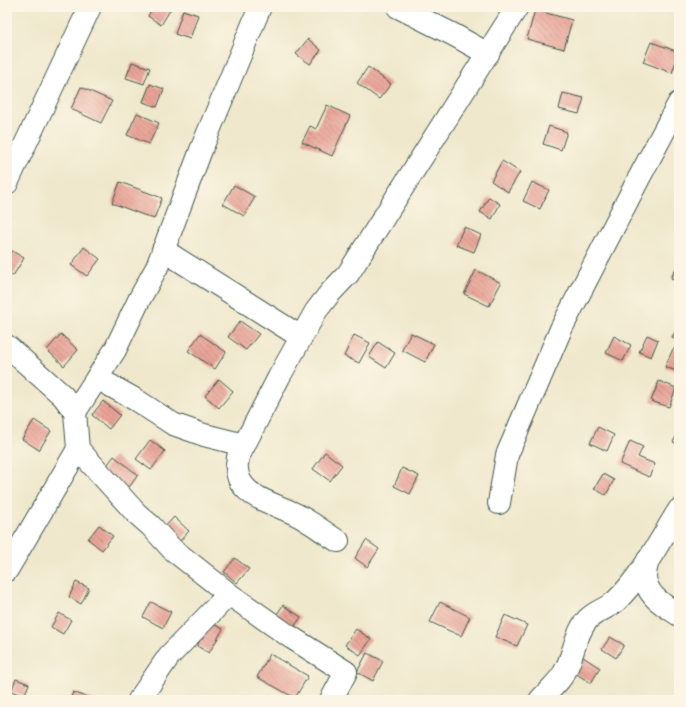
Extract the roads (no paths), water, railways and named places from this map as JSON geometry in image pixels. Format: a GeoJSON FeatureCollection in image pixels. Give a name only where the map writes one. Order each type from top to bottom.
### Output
{"type":"FeatureCollection","features":[{"type":"Feature","properties":{"kind":"street"},"geometry":{"type":"LineString","coordinates":[[7,183],[90,7]]}},
{"type":"Feature","properties":{"kind":"street"},"geometry":{"type":"LineString","coordinates":[[75,412],[115,350],[157,267],[201,150],[260,7]]}},
{"type":"Feature","properties":{"kind":"street"},"geometry":{"type":"LineString","coordinates":[[398,7],[488,54]]}},
{"type":"Feature","properties":{"kind":"street"},"geometry":{"type":"LineString","coordinates":[[338,541],[294,513],[254,496],[239,480],[236,469],[238,457],[316,311],[348,274],[517,7]]}},
{"type":"Feature","properties":{"kind":"street"},"geometry":{"type":"LineString","coordinates":[[499,503],[507,455],[561,329],[638,178],[679,103]]}},
{"type":"Feature","properties":{"kind":"street"},"geometry":{"type":"LineString","coordinates":[[163,250],[301,337]]}},
{"type":"Feature","properties":{"kind":"street"},"geometry":{"type":"LineString","coordinates":[[7,570],[78,449],[75,412],[63,396],[9,350]]}},
{"type":"Feature","properties":{"kind":"street"},"geometry":{"type":"LineString","coordinates":[[97,378],[136,400],[173,424],[204,436],[244,445]]}},
{"type":"Feature","properties":{"kind":"street"},"geometry":{"type":"LineString","coordinates":[[78,449],[136,513],[151,526],[172,549],[229,594],[289,636],[346,672],[331,700]]}},
{"type":"Feature","properties":{"kind":"street"},"geometry":{"type":"LineString","coordinates":[[540,700],[553,687],[566,669],[574,650],[578,635],[587,620],[615,602],[648,560],[679,510]]}},
{"type":"Feature","properties":{"kind":"street"},"geometry":{"type":"LineString","coordinates":[[648,560],[644,574],[646,585],[653,597],[679,615]]}},
{"type":"Feature","properties":{"kind":"street"},"geometry":{"type":"LineString","coordinates":[[139,700],[169,656],[229,594]]}}]}
